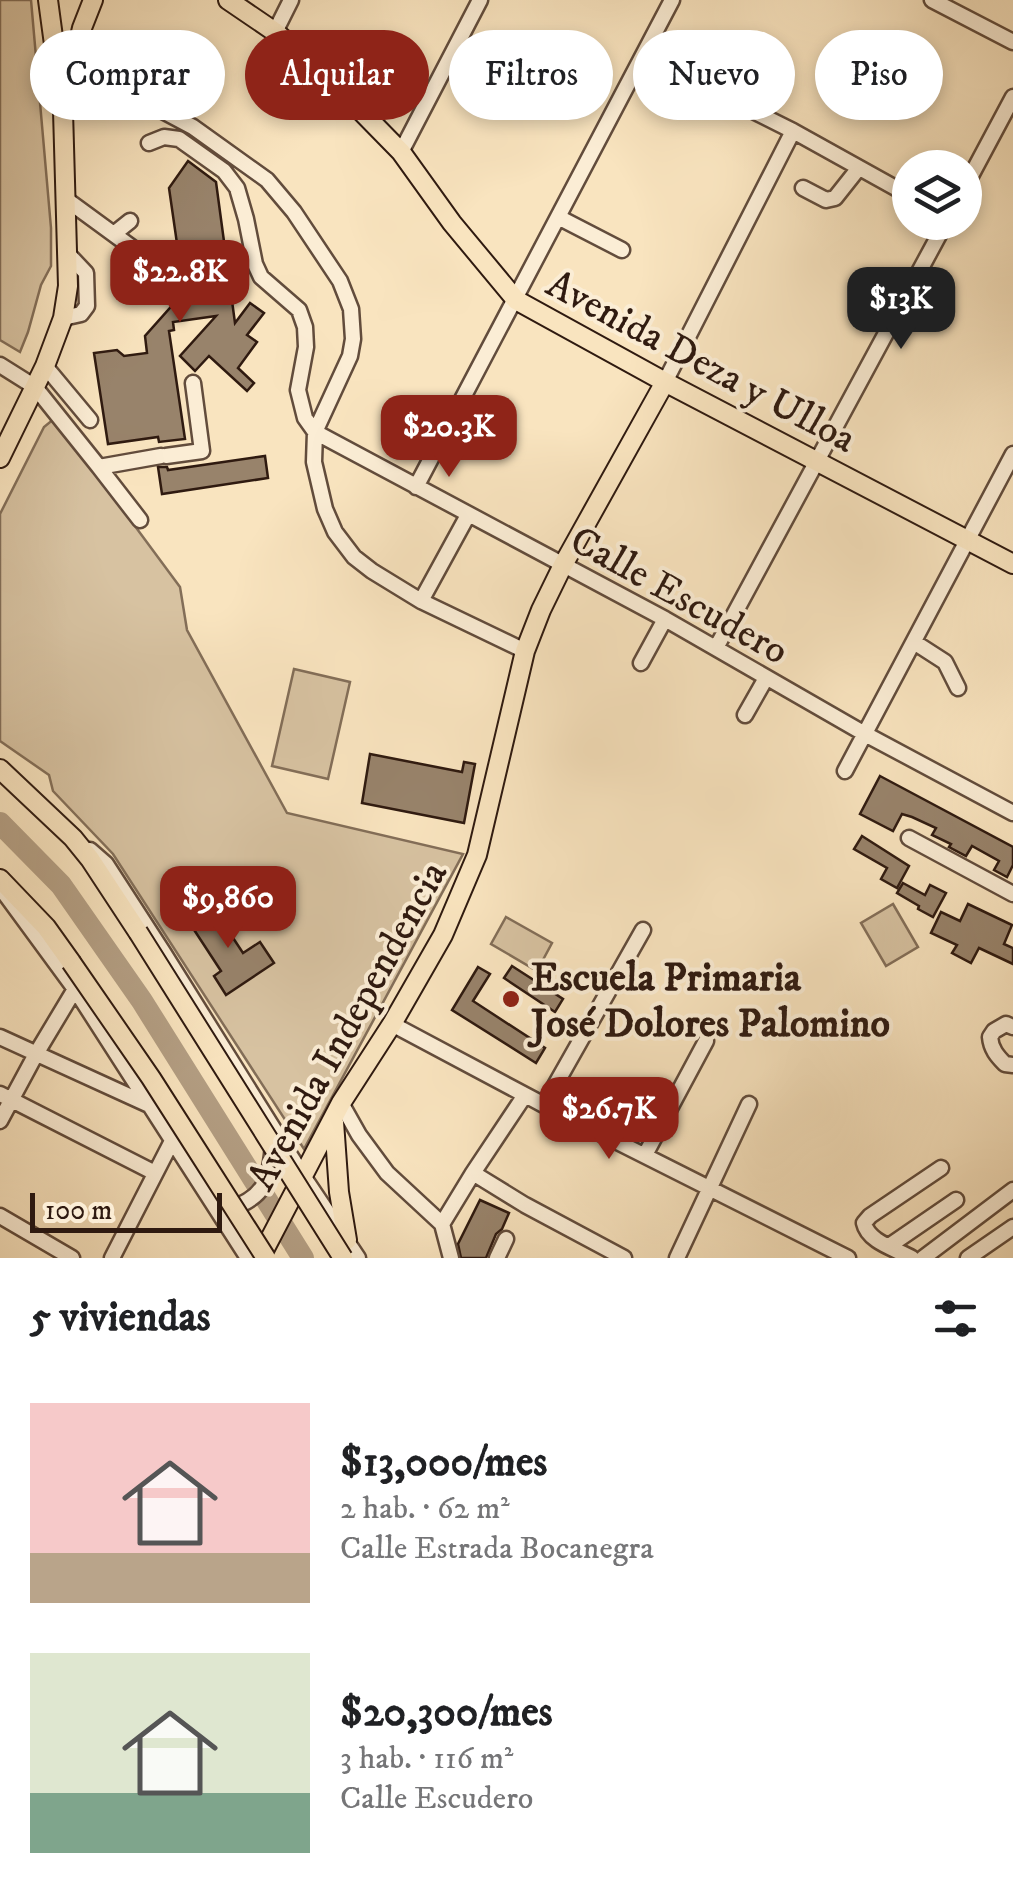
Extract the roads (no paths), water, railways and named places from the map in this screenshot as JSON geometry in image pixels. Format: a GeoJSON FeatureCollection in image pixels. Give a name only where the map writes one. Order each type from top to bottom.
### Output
{"type":"FeatureCollection","features":[{"type":"Feature","properties":{"kind":"main road"},"geometry":{"type":"LineString","coordinates":[[48,0],[52,30]]}},
{"type":"Feature","properties":{"kind":"main road"},"geometry":{"type":"LineString","coordinates":[[82,30],[93,0]]}},
{"type":"Feature","properties":{"kind":"main road","name":"Avenida Deza y Ulloa"},"geometry":{"type":"LineString","coordinates":[[228,0],[272,30]]}},
{"type":"Feature","properties":{"kind":"main road"},"geometry":{"type":"LineString","coordinates":[[0,458],[64,318],[68,254],[63,120]]}},
{"type":"Feature","properties":{"kind":"main road","name":"Avenida Deza y Ulloa"},"geometry":{"type":"LineString","coordinates":[[369,120],[400,152],[516,300],[1013,564]]}},
{"type":"Feature","properties":{"kind":"main road","name":"Avenida Independencia"},"geometry":{"type":"LineString","coordinates":[[264,1253],[337,1111],[442,935],[477,855],[525,651],[541,610],[665,382]]}},
{"type":"Feature","properties":{"kind":"main road"},"geometry":{"type":"LineString","coordinates":[[0,769],[90,859],[345,1249]]}},
{"type":"Feature","properties":{"kind":"main road"},"geometry":{"type":"LineString","coordinates":[[0,883],[46,927],[71,962],[264,1253]]}},
{"type":"Feature","properties":{"kind":"main road"},"geometry":{"type":"LineString","coordinates":[[337,1111],[345,1249]]}},
{"type":"Feature","properties":{"kind":"street"},"geometry":{"type":"LineString","coordinates":[[276,30],[291,0]]}},
{"type":"Feature","properties":{"kind":"street"},"geometry":{"type":"LineString","coordinates":[[400,152],[480,0]]}},
{"type":"Feature","properties":{"kind":"street"},"geometry":{"type":"LineString","coordinates":[[656,30],[672,0]]}},
{"type":"Feature","properties":{"kind":"street"},"geometry":{"type":"LineString","coordinates":[[932,0],[1013,42]]}},
{"type":"Feature","properties":{"kind":"street"},"geometry":{"type":"LineString","coordinates":[[416,487],[633,75]]}},
{"type":"Feature","properties":{"kind":"street"},"geometry":{"type":"LineString","coordinates":[[982,154],[1013,97]]}},
{"type":"Feature","properties":{"kind":"street"},"geometry":{"type":"LineString","coordinates":[[180,120],[267,180],[294,212],[340,281],[351,310],[350,356],[315,432],[314,462],[319,488],[335,532],[354,557],[372,572],[525,651]]}},
{"type":"Feature","properties":{"kind":"street"},"geometry":{"type":"LineString","coordinates":[[770,120],[892,187]]}},
{"type":"Feature","properties":{"kind":"street"},"geometry":{"type":"LineString","coordinates":[[665,382],[792,131]]}},
{"type":"Feature","properties":{"kind":"street"},"geometry":{"type":"LineString","coordinates":[[149,143],[164,137],[179,140],[224,171],[237,188],[261,277],[300,310],[306,347],[298,390],[305,418],[315,432]]}},
{"type":"Feature","properties":{"kind":"street"},"geometry":{"type":"LineString","coordinates":[[803,188],[826,200],[835,198],[858,169]]}},
{"type":"Feature","properties":{"kind":"street"},"geometry":{"type":"LineString","coordinates":[[67,200],[138,252],[162,258]]}},
{"type":"Feature","properties":{"kind":"street"},"geometry":{"type":"LineString","coordinates":[[558,216],[622,250]]}},
{"type":"Feature","properties":{"kind":"street"},"geometry":{"type":"LineString","coordinates":[[115,233],[130,221]]}},
{"type":"Feature","properties":{"kind":"street"},"geometry":{"type":"LineString","coordinates":[[716,648],[936,240]]}},
{"type":"Feature","properties":{"kind":"street"},"geometry":{"type":"LineString","coordinates":[[0,365],[35,387],[140,520]]}},
{"type":"Feature","properties":{"kind":"street"},"geometry":{"type":"LineString","coordinates":[[45,366],[90,420]]}},
{"type":"Feature","properties":{"kind":"street"},"geometry":{"type":"LineString","coordinates":[[99,467],[202,451],[193,383]]}},
{"type":"Feature","properties":{"kind":"street","name":"Calle Escudero"},"geometry":{"type":"LineString","coordinates":[[315,432],[665,619],[865,734],[1012,812]]}},
{"type":"Feature","properties":{"kind":"street"},"geometry":{"type":"LineString","coordinates":[[845,772],[1013,454]]}},
{"type":"Feature","properties":{"kind":"street"},"geometry":{"type":"LineString","coordinates":[[420,600],[468,515]]}},
{"type":"Feature","properties":{"kind":"street"},"geometry":{"type":"LineString","coordinates":[[641,663],[665,619]]}},
{"type":"Feature","properties":{"kind":"street"},"geometry":{"type":"LineString","coordinates":[[914,642],[945,662],[958,688]]}},
{"type":"Feature","properties":{"kind":"street"},"geometry":{"type":"LineString","coordinates":[[745,715],[766,678]]}},
{"type":"Feature","properties":{"kind":"street"},"geometry":{"type":"LineString","coordinates":[[73,838],[106,864],[345,1249],[358,1258]]}},
{"type":"Feature","properties":{"kind":"street"},"geometry":{"type":"LineString","coordinates":[[909,838],[1013,894]]}},
{"type":"Feature","properties":{"kind":"street"},"geometry":{"type":"LineString","coordinates":[[0,883],[173,1139],[248,1258]]}},
{"type":"Feature","properties":{"kind":"street"},"geometry":{"type":"LineString","coordinates":[[0,902],[16,909]]}},
{"type":"Feature","properties":{"kind":"street"},"geometry":{"type":"LineString","coordinates":[[544,1105],[643,930]]}},
{"type":"Feature","properties":{"kind":"street"},"geometry":{"type":"LineString","coordinates":[[0,1121],[6,1096],[74,990]]}},
{"type":"Feature","properties":{"kind":"street"},"geometry":{"type":"LineString","coordinates":[[392,1024],[848,1258]]}},
{"type":"Feature","properties":{"kind":"street"},"geometry":{"type":"LineString","coordinates":[[1013,1027],[1000,1026],[990,1038],[997,1055],[1005,1064],[1013,1065]]}},
{"type":"Feature","properties":{"kind":"street"},"geometry":{"type":"LineString","coordinates":[[0,1037],[151,1106]]}},
{"type":"Feature","properties":{"kind":"street"},"geometry":{"type":"LineString","coordinates":[[644,1155],[706,1041]]}},
{"type":"Feature","properties":{"kind":"street"},"geometry":{"type":"LineString","coordinates":[[442,1224],[526,1095]]}},
{"type":"Feature","properties":{"kind":"street"},"geometry":{"type":"LineString","coordinates":[[6,1096],[155,1173]]}},
{"type":"Feature","properties":{"kind":"street"},"geometry":{"type":"LineString","coordinates":[[677,1258],[749,1104]]}},
{"type":"Feature","properties":{"kind":"street"},"geometry":{"type":"LineString","coordinates":[[337,1111],[386,1173],[442,1224],[451,1258]]}},
{"type":"Feature","properties":{"kind":"street"},"geometry":{"type":"LineString","coordinates":[[218,1212],[248,1203],[260,1192],[270,1172],[272,1129]]}},
{"type":"Feature","properties":{"kind":"street"},"geometry":{"type":"LineString","coordinates":[[112,1258],[173,1139]]}},
{"type":"Feature","properties":{"kind":"street"},"geometry":{"type":"LineString","coordinates":[[912,1258],[870,1236],[864,1224],[942,1168]]}},
{"type":"Feature","properties":{"kind":"street"},"geometry":{"type":"LineString","coordinates":[[472,1173],[624,1258]]}},
{"type":"Feature","properties":{"kind":"street"},"geometry":{"type":"LineString","coordinates":[[923,1258],[941,1253],[1011,1197]]}},
{"type":"Feature","properties":{"kind":"street"},"geometry":{"type":"LineString","coordinates":[[890,1246],[956,1200]]}},
{"type":"Feature","properties":{"kind":"street"},"geometry":{"type":"LineString","coordinates":[[0,1216],[72,1258]]}},
{"type":"Feature","properties":{"kind":"street"},"geometry":{"type":"LineString","coordinates":[[968,1258],[1013,1226]]}},
{"type":"Feature","properties":{"kind":"street"},"geometry":{"type":"LineString","coordinates":[[496,1258],[506,1240]]}},
{"type":"Feature","properties":{"kind":"waterway"},"geometry":{"type":"LineString","coordinates":[[0,823],[61,885],[142,1001],[303,1258]]}},
{"type":"Feature","properties":{"kind":"place","name":"Escuela Primaria José Dolores Palomino"},"geometry":{"type":"Point","coordinates":[511,999]}}]}
